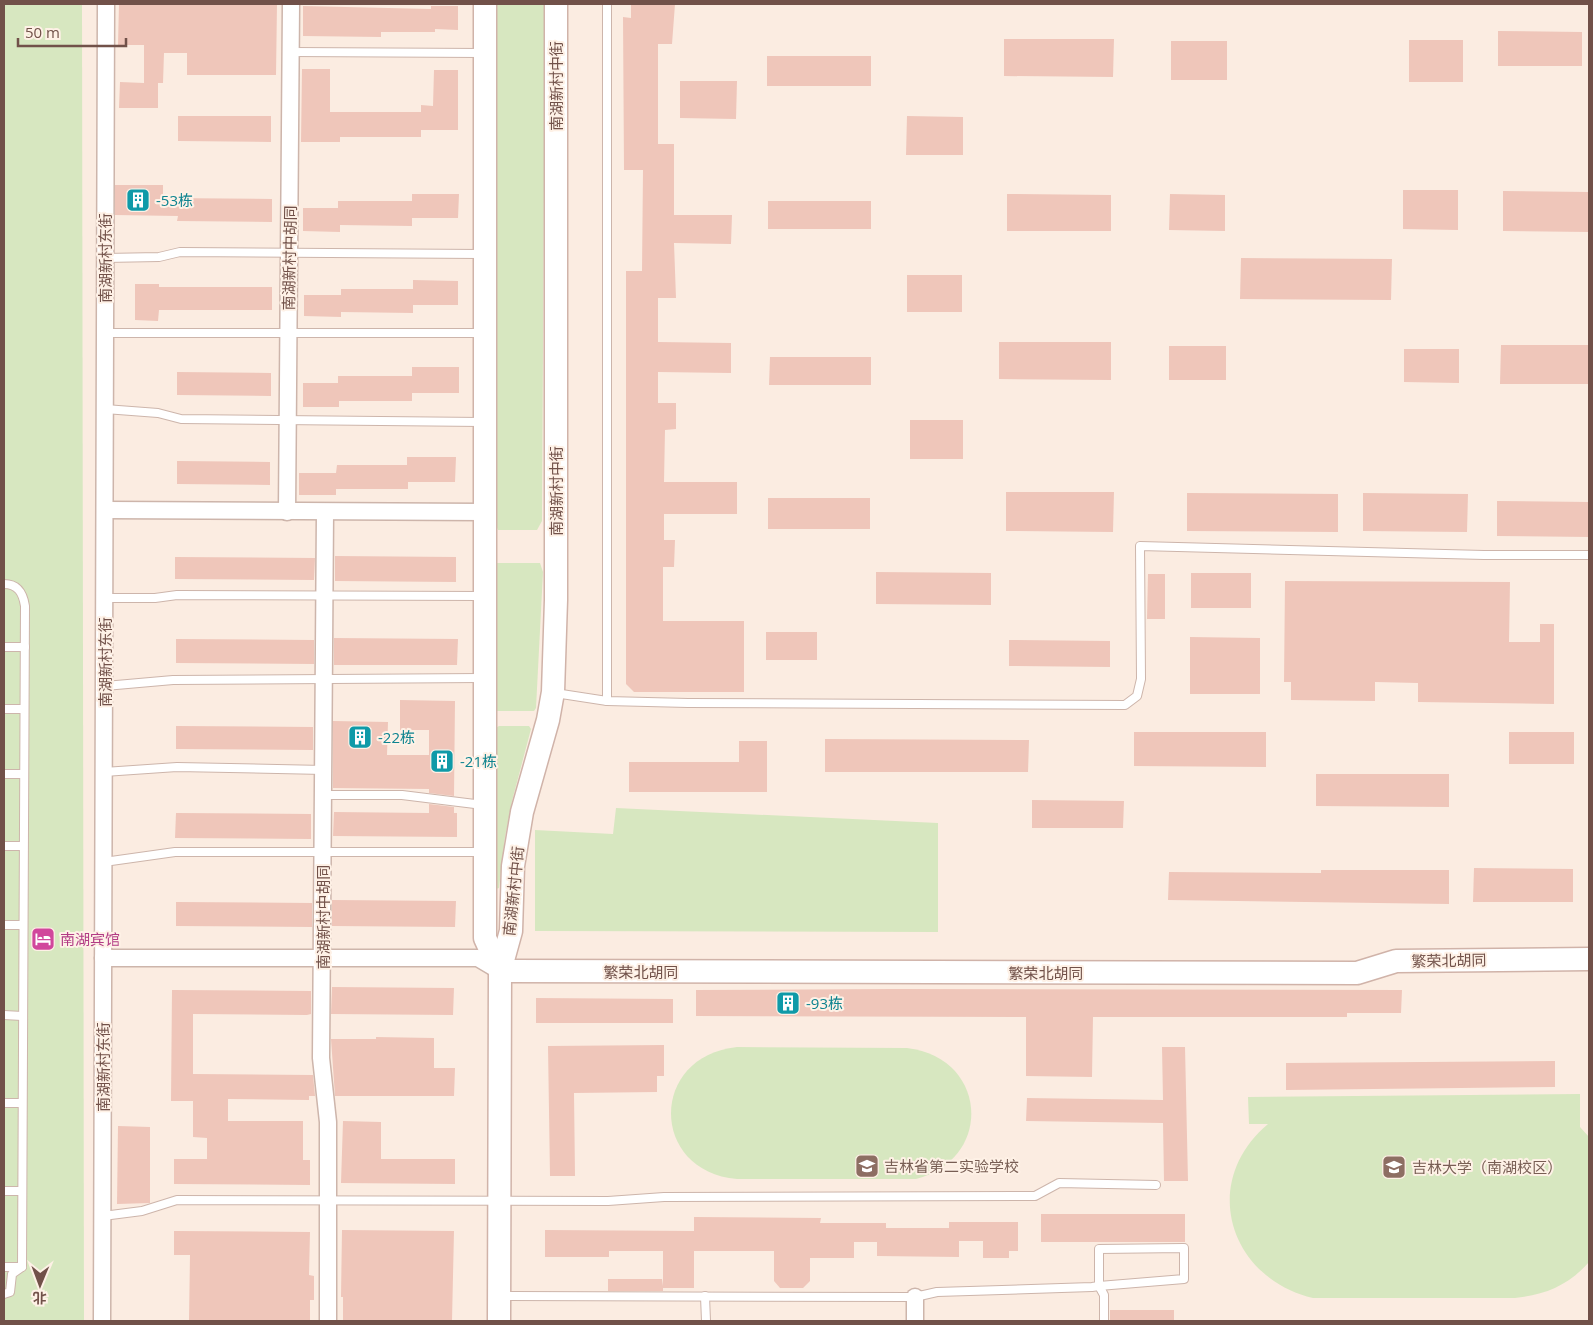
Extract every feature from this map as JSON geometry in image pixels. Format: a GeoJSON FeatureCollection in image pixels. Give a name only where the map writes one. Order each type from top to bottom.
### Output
{"type":"FeatureCollection","features":[{"type":"Feature","properties":{"kind":"street","name":"南湖新村东街"},"geometry":{"type":"LineString","coordinates":[[102,1321],[106,598],[104,334],[106,4]]}},
{"type":"Feature","properties":{"kind":"street","name":"南湖新村中胡同"},"geometry":{"type":"LineString","coordinates":[[287,512],[291,4]]}},
{"type":"Feature","properties":{"kind":"street","name":"南湖新村中街"},"geometry":{"type":"LineString","coordinates":[[485,4],[485,938],[500,971]]}},
{"type":"Feature","properties":{"kind":"street","name":"南湖新村中街"},"geometry":{"type":"LineString","coordinates":[[499,1321],[500,971],[511,931],[513,866],[522,812],[548,720],[553,692],[556,600],[556,4]]}},
{"type":"Feature","properties":{"kind":"street"},"geometry":{"type":"LineString","coordinates":[[106,510],[484,512]]}},
{"type":"Feature","properties":{"kind":"street","name":"南湖新村中胡同"},"geometry":{"type":"LineString","coordinates":[[325,512],[321,1058],[328,1122],[328,1321]]}},
{"type":"Feature","properties":{"kind":"street"},"geometry":{"type":"LineString","coordinates":[[103,958],[478,958],[500,971]]}},
{"type":"Feature","properties":{"kind":"street","name":"繁荣北胡同"},"geometry":{"type":"LineString","coordinates":[[500,971],[1356,973],[1396,961],[1589,958]]}},
{"type":"Feature","properties":{"kind":"street"},"geometry":{"type":"LineString","coordinates":[[915,1297],[916,1321]]}},
{"type":"Feature","properties":{"kind":"lane"},"geometry":{"type":"LineString","coordinates":[[607,4],[607,701]]}},
{"type":"Feature","properties":{"kind":"lane"},"geometry":{"type":"LineString","coordinates":[[291,52],[485,53]]}},
{"type":"Feature","properties":{"kind":"lane"},"geometry":{"type":"LineString","coordinates":[[105,258],[159,257],[180,252],[484,254]]}},
{"type":"Feature","properties":{"kind":"lane"},"geometry":{"type":"LineString","coordinates":[[104,334],[484,333]]}},
{"type":"Feature","properties":{"kind":"lane"},"geometry":{"type":"LineString","coordinates":[[105,410],[158,413],[181,419],[484,422]]}},
{"type":"Feature","properties":{"kind":"lane"},"geometry":{"type":"LineString","coordinates":[[553,692],[607,701],[1125,705],[1137,696],[1140,679],[1140,546],[1484,555],[1589,555]]}},
{"type":"Feature","properties":{"kind":"lane"},"geometry":{"type":"LineString","coordinates":[[4,584],[18,588],[23,595],[25,647],[21,1103],[22,1267]]}},
{"type":"Feature","properties":{"kind":"lane"},"geometry":{"type":"LineString","coordinates":[[106,598],[155,598],[177,595],[484,596]]}},
{"type":"Feature","properties":{"kind":"lane"},"geometry":{"type":"LineString","coordinates":[[4,647],[25,647]]}},
{"type":"Feature","properties":{"kind":"lane"},"geometry":{"type":"LineString","coordinates":[[105,686],[174,680],[484,678]]}},
{"type":"Feature","properties":{"kind":"lane"},"geometry":{"type":"LineString","coordinates":[[4,709],[24,709]]}},
{"type":"Feature","properties":{"kind":"lane"},"geometry":{"type":"LineString","coordinates":[[104,772],[177,767],[324,770]]}},
{"type":"Feature","properties":{"kind":"lane"},"geometry":{"type":"LineString","coordinates":[[4,774],[23,774]]}},
{"type":"Feature","properties":{"kind":"lane"},"geometry":{"type":"LineString","coordinates":[[324,795],[402,795],[485,805]]}},
{"type":"Feature","properties":{"kind":"lane"},"geometry":{"type":"LineString","coordinates":[[4,846],[23,846]]}},
{"type":"Feature","properties":{"kind":"lane"},"geometry":{"type":"LineString","coordinates":[[104,862],[175,852],[485,852]]}},
{"type":"Feature","properties":{"kind":"lane"},"geometry":{"type":"LineString","coordinates":[[4,925],[22,926]]}},
{"type":"Feature","properties":{"kind":"lane"},"geometry":{"type":"LineString","coordinates":[[4,1015],[22,1016]]}},
{"type":"Feature","properties":{"kind":"lane"},"geometry":{"type":"LineString","coordinates":[[4,1103],[21,1103]]}},
{"type":"Feature","properties":{"kind":"lane"},"geometry":{"type":"LineString","coordinates":[[102,1216],[142,1211],[177,1200],[608,1201],[664,1197],[1035,1196],[1059,1183],[1156,1185]]}},
{"type":"Feature","properties":{"kind":"lane"},"geometry":{"type":"LineString","coordinates":[[4,1191],[21,1191]]}},
{"type":"Feature","properties":{"kind":"lane"},"geometry":{"type":"LineString","coordinates":[[499,1296],[915,1297],[937,1292],[1099,1286],[1184,1280],[1184,1248],[1099,1249],[1099,1286],[1104,1295],[1104,1321]]}},
{"type":"Feature","properties":{"kind":"lane"},"geometry":{"type":"LineString","coordinates":[[4,1266],[22,1267]]}},
{"type":"Feature","properties":{"kind":"lane"},"geometry":{"type":"LineString","coordinates":[[4,1294],[10,1292],[12,1274],[22,1267]]}},
{"type":"Feature","properties":{"kind":"lane"},"geometry":{"type":"LineString","coordinates":[[705,1296],[706,1321]]}},
{"type":"Feature","properties":{"kind":"green space","name":"南湖宾馆"},"geometry":{"type":"Polygon","coordinates":[[[4,4],[82,4],[84,1321],[4,1321],[4,4]]]}},
{"type":"Feature","properties":{"kind":"green space"},"geometry":{"type":"Polygon","coordinates":[[[497,4],[545,4],[542,521],[537,530],[498,530],[494,520],[497,4]]]}},
{"type":"Feature","properties":{"kind":"green space"},"geometry":{"type":"Polygon","coordinates":[[[497,563],[540,563],[543,572],[536,708],[534,711],[497,711],[493,709],[493,566],[497,563]]]}},
{"type":"Feature","properties":{"kind":"green space"},"geometry":{"type":"Polygon","coordinates":[[[499,726],[529,726],[531,729],[512,801],[505,837],[499,888],[496,889],[494,729],[499,726]]]}},
{"type":"Feature","properties":{"kind":"green space"},"geometry":{"type":"Polygon","coordinates":[[[616,808],[938,823],[938,932],[535,931],[535,830],[613,834],[616,808]]]}},
{"type":"Feature","properties":{"kind":"green space"},"geometry":{"type":"Polygon","coordinates":[[[737,1047],[907,1048],[934,1055],[953,1069],[966,1088],[971,1109],[969,1131],[959,1151],[942,1168],[916,1179],[737,1179],[708,1171],[688,1156],[675,1136],[671,1113],[675,1091],[688,1070],[708,1055],[737,1047]]]}},
{"type":"Feature","properties":{"kind":"green space","name":"吉林大学（南湖校区）"},"geometry":{"type":"Polygon","coordinates":[[[1580,1094],[1580,1127],[1589,1137],[1589,1262],[1573,1277],[1556,1288],[1526,1297],[1515,1298],[1313,1298],[1284,1287],[1261,1271],[1244,1249],[1233,1225],[1230,1199],[1234,1173],[1247,1147],[1268,1124],[1249,1124],[1248,1097],[1580,1094]]]}},
{"type":"Feature","properties":{"kind":"building"},"geometry":{"type":"Polygon","coordinates":[[[119,4],[277,4],[276,75],[187,75],[187,53],[164,53],[163,83],[158,83],[158,108],[119,108],[120,82],[144,83],[144,45],[118,45],[119,4]]]}},
{"type":"Feature","properties":{"kind":"building"},"geometry":{"type":"Polygon","coordinates":[[[631,4],[675,4],[672,44],[658,44],[658,144],[674,144],[674,215],[732,215],[731,244],[674,243],[676,298],[658,298],[658,342],[731,343],[731,373],[658,372],[658,403],[676,403],[676,429],[665,430],[664,482],[737,482],[737,514],[664,514],[664,540],[675,540],[674,567],[663,567],[663,621],[744,621],[744,692],[634,692],[626,684],[626,271],[642,271],[643,170],[624,170],[623,17],[631,18],[631,4]]]}},
{"type":"Feature","properties":{"kind":"building"},"geometry":{"type":"Polygon","coordinates":[[[303,6],[431,9],[431,6],[458,6],[458,30],[435,29],[435,32],[381,32],[381,37],[303,36],[303,6]]]}},
{"type":"Feature","properties":{"kind":"building"},"geometry":{"type":"Polygon","coordinates":[[[1498,31],[1582,32],[1582,66],[1498,66],[1498,31]]]}},
{"type":"Feature","properties":{"kind":"building"},"geometry":{"type":"Polygon","coordinates":[[[1004,39],[1114,39],[1113,77],[1004,76],[1004,39]]]}},
{"type":"Feature","properties":{"kind":"building"},"geometry":{"type":"Polygon","coordinates":[[[1409,40],[1463,40],[1463,82],[1409,82],[1409,40]]]}},
{"type":"Feature","properties":{"kind":"building"},"geometry":{"type":"Polygon","coordinates":[[[1171,41],[1227,41],[1227,80],[1171,80],[1171,41]]]}},
{"type":"Feature","properties":{"kind":"building"},"geometry":{"type":"Polygon","coordinates":[[[767,56],[871,56],[871,86],[767,86],[767,56]]]}},
{"type":"Feature","properties":{"kind":"building"},"geometry":{"type":"Polygon","coordinates":[[[302,69],[330,69],[330,112],[421,112],[421,105],[433,106],[434,70],[458,70],[458,130],[421,130],[421,137],[340,137],[340,142],[301,142],[302,69]]]}},
{"type":"Feature","properties":{"kind":"building"},"geometry":{"type":"Polygon","coordinates":[[[680,81],[737,81],[736,119],[680,118],[680,81]]]}},
{"type":"Feature","properties":{"kind":"building"},"geometry":{"type":"Polygon","coordinates":[[[178,116],[271,116],[271,142],[178,141],[178,116]]]}},
{"type":"Feature","properties":{"kind":"building"},"geometry":{"type":"Polygon","coordinates":[[[907,116],[963,117],[963,155],[906,155],[907,116]]]}},
{"type":"Feature","properties":{"kind":"building"},"geometry":{"type":"Polygon","coordinates":[[[115,185],[163,185],[163,198],[272,199],[272,222],[177,221],[178,216],[115,215],[115,185]]]}},
{"type":"Feature","properties":{"kind":"building"},"geometry":{"type":"Polygon","coordinates":[[[1403,190],[1458,190],[1458,230],[1403,229],[1403,190]]]}},
{"type":"Feature","properties":{"kind":"building"},"geometry":{"type":"Polygon","coordinates":[[[1503,191],[1589,192],[1589,232],[1503,231],[1503,191]]]}},
{"type":"Feature","properties":{"kind":"building"},"geometry":{"type":"Polygon","coordinates":[[[412,194],[459,194],[458,218],[412,218],[412,226],[340,225],[340,232],[303,231],[303,208],[338,208],[338,201],[412,201],[412,194]]]}},
{"type":"Feature","properties":{"kind":"building"},"geometry":{"type":"Polygon","coordinates":[[[1007,194],[1111,195],[1111,231],[1007,231],[1007,194]]]}},
{"type":"Feature","properties":{"kind":"building"},"geometry":{"type":"Polygon","coordinates":[[[1170,194],[1225,195],[1225,231],[1169,230],[1170,194]]]}},
{"type":"Feature","properties":{"kind":"building"},"geometry":{"type":"Polygon","coordinates":[[[768,201],[871,201],[871,229],[768,229],[768,201]]]}},
{"type":"Feature","properties":{"kind":"building"},"geometry":{"type":"Polygon","coordinates":[[[1241,258],[1392,259],[1391,300],[1240,299],[1241,258]]]}},
{"type":"Feature","properties":{"kind":"building"},"geometry":{"type":"Polygon","coordinates":[[[907,275],[962,275],[962,312],[907,312],[907,275]]]}},
{"type":"Feature","properties":{"kind":"building"},"geometry":{"type":"Polygon","coordinates":[[[413,280],[458,281],[458,305],[413,305],[413,313],[341,312],[341,317],[304,316],[304,295],[341,295],[341,289],[413,289],[413,280]]]}},
{"type":"Feature","properties":{"kind":"building"},"geometry":{"type":"Polygon","coordinates":[[[135,284],[159,284],[159,287],[272,287],[272,310],[159,310],[158,321],[135,320],[135,284]]]}},
{"type":"Feature","properties":{"kind":"building"},"geometry":{"type":"Polygon","coordinates":[[[999,342],[1111,342],[1111,380],[999,379],[999,342]]]}},
{"type":"Feature","properties":{"kind":"building"},"geometry":{"type":"Polygon","coordinates":[[[1501,345],[1589,345],[1589,384],[1500,384],[1501,345]]]}},
{"type":"Feature","properties":{"kind":"building"},"geometry":{"type":"Polygon","coordinates":[[[1169,346],[1226,346],[1226,380],[1169,380],[1169,346]]]}},
{"type":"Feature","properties":{"kind":"building"},"geometry":{"type":"Polygon","coordinates":[[[1404,349],[1459,349],[1459,383],[1404,382],[1404,349]]]}},
{"type":"Feature","properties":{"kind":"building"},"geometry":{"type":"Polygon","coordinates":[[[770,357],[871,357],[871,385],[769,385],[770,357]]]}},
{"type":"Feature","properties":{"kind":"building"},"geometry":{"type":"Polygon","coordinates":[[[412,367],[459,367],[459,393],[412,393],[412,401],[339,401],[339,407],[303,407],[303,383],[338,383],[338,376],[412,376],[412,367]]]}},
{"type":"Feature","properties":{"kind":"building"},"geometry":{"type":"Polygon","coordinates":[[[177,372],[271,373],[271,396],[177,395],[177,372]]]}},
{"type":"Feature","properties":{"kind":"building"},"geometry":{"type":"Polygon","coordinates":[[[910,420],[963,420],[963,459],[910,459],[910,420]]]}},
{"type":"Feature","properties":{"kind":"building"},"geometry":{"type":"Polygon","coordinates":[[[407,457],[456,457],[455,482],[408,482],[408,489],[336,489],[336,495],[299,495],[299,473],[336,473],[337,465],[407,465],[407,457]]]}},
{"type":"Feature","properties":{"kind":"building"},"geometry":{"type":"Polygon","coordinates":[[[177,461],[270,462],[270,485],[177,484],[177,461]]]}},
{"type":"Feature","properties":{"kind":"building"},"geometry":{"type":"Polygon","coordinates":[[[1006,492],[1114,492],[1113,532],[1006,531],[1006,492]]]}},
{"type":"Feature","properties":{"kind":"building"},"geometry":{"type":"Polygon","coordinates":[[[1187,493],[1338,494],[1338,532],[1187,531],[1187,493]]]}},
{"type":"Feature","properties":{"kind":"building"},"geometry":{"type":"Polygon","coordinates":[[[1363,493],[1468,494],[1467,532],[1363,531],[1363,493]]]}},
{"type":"Feature","properties":{"kind":"building"},"geometry":{"type":"Polygon","coordinates":[[[768,498],[870,498],[870,529],[768,529],[768,498]]]}},
{"type":"Feature","properties":{"kind":"building"},"geometry":{"type":"Polygon","coordinates":[[[1497,501],[1589,502],[1589,537],[1497,536],[1497,501]]]}},
{"type":"Feature","properties":{"kind":"building"},"geometry":{"type":"Polygon","coordinates":[[[335,556],[456,557],[456,582],[335,581],[335,556]]]}},
{"type":"Feature","properties":{"kind":"building"},"geometry":{"type":"Polygon","coordinates":[[[175,557],[315,558],[314,580],[175,579],[175,557]]]}},
{"type":"Feature","properties":{"kind":"building"},"geometry":{"type":"Polygon","coordinates":[[[876,572],[991,573],[991,605],[876,604],[876,572]]]}},
{"type":"Feature","properties":{"kind":"building"},"geometry":{"type":"Polygon","coordinates":[[[1191,573],[1251,573],[1251,608],[1191,608],[1191,573]]]}},
{"type":"Feature","properties":{"kind":"building"},"geometry":{"type":"Polygon","coordinates":[[[1148,574],[1165,574],[1165,619],[1147,619],[1148,574]]]}},
{"type":"Feature","properties":{"kind":"building"},"geometry":{"type":"Polygon","coordinates":[[[1285,581],[1510,582],[1509,642],[1540,642],[1540,624],[1554,624],[1554,704],[1418,702],[1418,683],[1375,682],[1375,701],[1291,700],[1291,682],[1284,682],[1285,581]]]}},
{"type":"Feature","properties":{"kind":"building"},"geometry":{"type":"Polygon","coordinates":[[[766,632],[817,632],[817,660],[766,660],[766,632]]]}},
{"type":"Feature","properties":{"kind":"building"},"geometry":{"type":"Polygon","coordinates":[[[1190,637],[1260,638],[1260,694],[1190,694],[1190,637]]]}},
{"type":"Feature","properties":{"kind":"building"},"geometry":{"type":"Polygon","coordinates":[[[334,638],[458,639],[457,665],[334,665],[334,638]]]}},
{"type":"Feature","properties":{"kind":"building"},"geometry":{"type":"Polygon","coordinates":[[[176,639],[314,640],[314,664],[176,663],[176,639]]]}},
{"type":"Feature","properties":{"kind":"building"},"geometry":{"type":"Polygon","coordinates":[[[1009,640],[1110,641],[1110,667],[1009,666],[1009,640]]]}},
{"type":"Feature","properties":{"kind":"building"},"geometry":{"type":"Polygon","coordinates":[[[400,700],[455,701],[454,796],[429,793],[429,789],[333,788],[333,721],[388,722],[387,755],[429,755],[429,730],[400,730],[400,700]]]}},
{"type":"Feature","properties":{"kind":"building"},"geometry":{"type":"Polygon","coordinates":[[[176,726],[313,727],[313,750],[176,749],[176,726]]]}},
{"type":"Feature","properties":{"kind":"building"},"geometry":{"type":"Polygon","coordinates":[[[1134,732],[1266,732],[1266,767],[1134,766],[1134,732]]]}},
{"type":"Feature","properties":{"kind":"building"},"geometry":{"type":"Polygon","coordinates":[[[1509,732],[1574,732],[1574,764],[1509,764],[1509,732]]]}},
{"type":"Feature","properties":{"kind":"building"},"geometry":{"type":"Polygon","coordinates":[[[825,739],[1029,740],[1028,772],[825,772],[825,739]]]}},
{"type":"Feature","properties":{"kind":"building"},"geometry":{"type":"Polygon","coordinates":[[[739,741],[767,741],[767,792],[629,792],[629,762],[739,762],[739,741]]]}},
{"type":"Feature","properties":{"kind":"building"},"geometry":{"type":"Polygon","coordinates":[[[1316,774],[1449,774],[1449,807],[1316,806],[1316,774]]]}},
{"type":"Feature","properties":{"kind":"building"},"geometry":{"type":"Polygon","coordinates":[[[1032,800],[1124,801],[1123,828],[1032,828],[1032,800]]]}},
{"type":"Feature","properties":{"kind":"building"},"geometry":{"type":"Polygon","coordinates":[[[429,804],[454,807],[454,813],[457,813],[457,837],[333,836],[334,812],[429,813],[429,804]]]}},
{"type":"Feature","properties":{"kind":"building"},"geometry":{"type":"Polygon","coordinates":[[[176,813],[311,814],[311,839],[175,838],[176,813]]]}},
{"type":"Feature","properties":{"kind":"building"},"geometry":{"type":"Polygon","coordinates":[[[1474,868],[1573,869],[1573,902],[1473,902],[1474,868]]]}},
{"type":"Feature","properties":{"kind":"building"},"geometry":{"type":"Polygon","coordinates":[[[1321,870],[1449,870],[1449,904],[1168,900],[1169,872],[1321,873],[1321,870]]]}},
{"type":"Feature","properties":{"kind":"building"},"geometry":{"type":"Polygon","coordinates":[[[332,900],[456,901],[455,927],[332,926],[332,900]]]}},
{"type":"Feature","properties":{"kind":"building"},"geometry":{"type":"Polygon","coordinates":[[[176,902],[312,903],[312,927],[176,926],[176,902]]]}},
{"type":"Feature","properties":{"kind":"building"},"geometry":{"type":"Polygon","coordinates":[[[332,987],[454,988],[453,1015],[331,1014],[332,987]]]}},
{"type":"Feature","properties":{"kind":"building"},"geometry":{"type":"Polygon","coordinates":[[[172,990],[311,991],[311,1014],[307,1015],[193,1014],[193,1074],[313,1075],[315,1096],[309,1096],[309,1100],[228,1099],[228,1121],[303,1121],[303,1160],[310,1160],[310,1185],[174,1184],[174,1159],[207,1159],[207,1138],[193,1137],[193,1101],[171,1101],[172,990]]]}},
{"type":"Feature","properties":{"kind":"building"},"geometry":{"type":"Polygon","coordinates":[[[696,990],[1402,990],[1401,1013],[1347,1013],[1347,1017],[1093,1017],[1092,1077],[1026,1076],[1026,1017],[696,1016],[696,990]]]}},
{"type":"Feature","properties":{"kind":"building"},"geometry":{"type":"Polygon","coordinates":[[[536,998],[673,999],[673,1023],[536,1023],[536,998]]]}},
{"type":"Feature","properties":{"kind":"building"},"geometry":{"type":"Polygon","coordinates":[[[376,1037],[434,1038],[434,1068],[455,1068],[454,1096],[335,1096],[331,1039],[376,1039],[376,1037]]]}},
{"type":"Feature","properties":{"kind":"building"},"geometry":{"type":"Polygon","coordinates":[[[664,1045],[664,1076],[657,1076],[657,1092],[574,1093],[575,1176],[550,1176],[548,1046],[664,1045]]]}},
{"type":"Feature","properties":{"kind":"building"},"geometry":{"type":"Polygon","coordinates":[[[1162,1047],[1185,1047],[1188,1181],[1164,1181],[1163,1123],[1026,1121],[1027,1098],[1163,1100],[1162,1047]]]}},
{"type":"Feature","properties":{"kind":"building"},"geometry":{"type":"Polygon","coordinates":[[[1555,1061],[1555,1087],[1286,1090],[1286,1063],[1555,1061]]]}},
{"type":"Feature","properties":{"kind":"building"},"geometry":{"type":"Polygon","coordinates":[[[343,1121],[381,1122],[381,1159],[455,1159],[455,1184],[341,1183],[343,1121]]]}},
{"type":"Feature","properties":{"kind":"building"},"geometry":{"type":"Polygon","coordinates":[[[118,1126],[150,1127],[150,1203],[117,1204],[118,1126]]]}},
{"type":"Feature","properties":{"kind":"building"},"geometry":{"type":"Polygon","coordinates":[[[1041,1214],[1185,1214],[1185,1242],[1041,1242],[1041,1214]]]}},
{"type":"Feature","properties":{"kind":"building"},"geometry":{"type":"Polygon","coordinates":[[[694,1217],[821,1218],[820,1223],[886,1223],[886,1228],[949,1228],[949,1222],[1018,1222],[1018,1251],[1009,1251],[1009,1258],[983,1258],[983,1241],[959,1241],[959,1257],[877,1256],[877,1242],[854,1242],[854,1258],[810,1258],[810,1281],[803,1288],[780,1288],[774,1281],[774,1251],[694,1251],[694,1288],[663,1288],[663,1291],[608,1291],[608,1279],[662,1279],[663,1286],[663,1251],[609,1251],[609,1257],[545,1257],[545,1230],[694,1231],[694,1217]]]}},
{"type":"Feature","properties":{"kind":"building"},"geometry":{"type":"Polygon","coordinates":[[[342,1230],[454,1231],[452,1321],[343,1321],[343,1297],[341,1297],[342,1230]]]}},
{"type":"Feature","properties":{"kind":"building"},"geometry":{"type":"Polygon","coordinates":[[[174,1231],[310,1232],[309,1275],[314,1276],[314,1300],[310,1300],[310,1321],[189,1321],[190,1255],[174,1255],[174,1231]]]}},
{"type":"Feature","properties":{"kind":"building"},"geometry":{"type":"Polygon","coordinates":[[[1110,1310],[1174,1310],[1174,1321],[1110,1321],[1110,1310]]]}},
{"type":"Feature","properties":{"kind":"place","name":"-53栋"},"geometry":{"type":"Point","coordinates":[138,200]}},
{"type":"Feature","properties":{"kind":"place","name":"-22栋"},"geometry":{"type":"Point","coordinates":[360,737]}},
{"type":"Feature","properties":{"kind":"place","name":"-21栋"},"geometry":{"type":"Point","coordinates":[442,761]}},
{"type":"Feature","properties":{"kind":"place","name":"南湖宾馆"},"geometry":{"type":"Point","coordinates":[43,939]}},
{"type":"Feature","properties":{"kind":"place","name":"-93栋"},"geometry":{"type":"Point","coordinates":[788,1003]}},
{"type":"Feature","properties":{"kind":"place","name":"吉林省第二实验学校"},"geometry":{"type":"Point","coordinates":[867,1166]}},
{"type":"Feature","properties":{"kind":"place","name":"吉林大学（南湖校区）"},"geometry":{"type":"Point","coordinates":[1394,1167]}}]}
